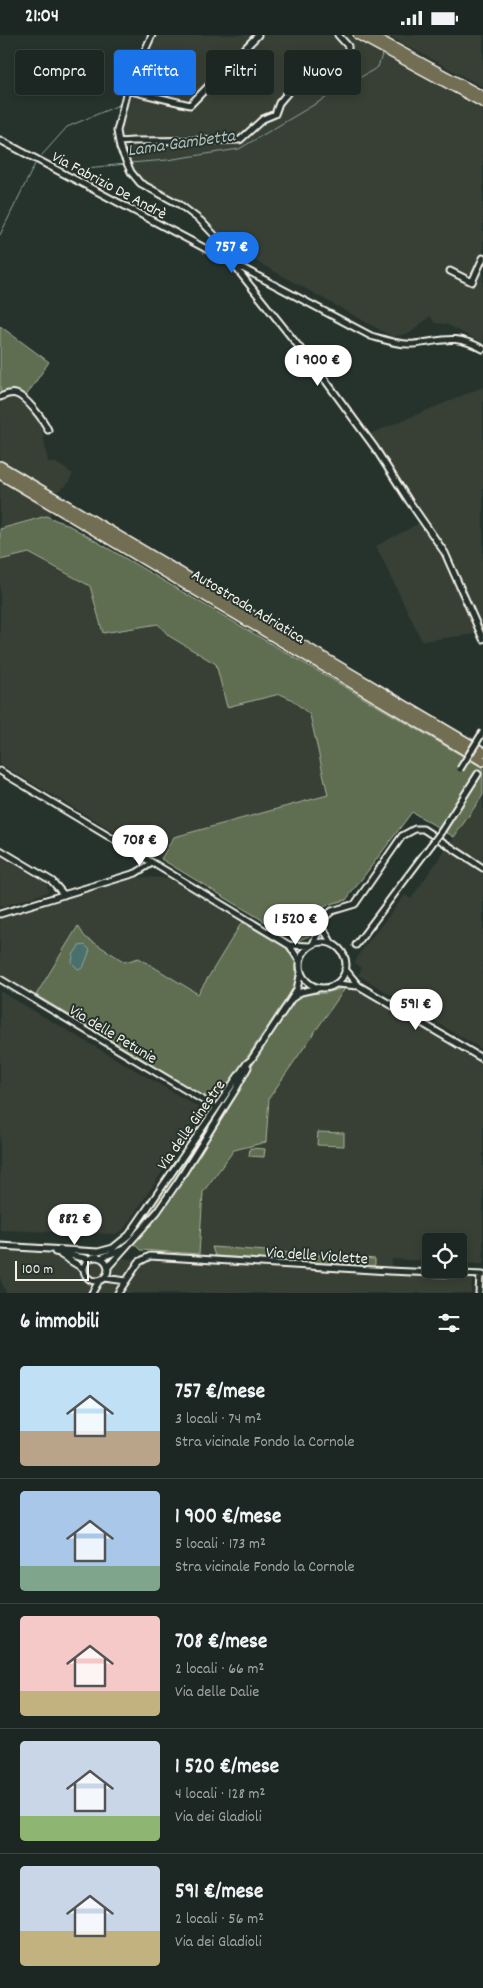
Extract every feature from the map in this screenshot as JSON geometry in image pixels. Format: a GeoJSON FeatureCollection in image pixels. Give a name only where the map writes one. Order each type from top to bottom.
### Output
{"type":"FeatureCollection","features":[{"type":"Feature","properties":{"kind":"highway","name":"Autostrada Adriatica"},"geometry":{"type":"LineString","coordinates":[[0,466],[483,752]]}},
{"type":"Feature","properties":{"kind":"highway","name":"Autostrada Adriatica"},"geometry":{"type":"LineString","coordinates":[[0,474],[483,761]]}},
{"type":"Feature","properties":{"kind":"main road"},"geometry":{"type":"LineString","coordinates":[[358,35],[483,103]]}},
{"type":"Feature","properties":{"kind":"main road"},"geometry":{"type":"LineString","coordinates":[[371,35],[483,96]]}},
{"type":"Feature","properties":{"kind":"street"},"geometry":{"type":"LineString","coordinates":[[145,50],[152,35]]}},
{"type":"Feature","properties":{"kind":"street"},"geometry":{"type":"LineString","coordinates":[[149,95],[190,105],[258,35]]}},
{"type":"Feature","properties":{"kind":"street"},"geometry":{"type":"LineString","coordinates":[[119,142],[240,140],[263,119],[275,114],[278,103],[290,91],[346,60],[348,46],[338,35]]}},
{"type":"Feature","properties":{"kind":"street"},"geometry":{"type":"LineString","coordinates":[[127,95],[117,131],[127,164],[140,183],[179,204],[201,221],[221,241],[233,264],[324,377],[375,447],[445,553],[483,638]]}},
{"type":"Feature","properties":{"kind":"street","name":"Via Fabrizio De Andrè"},"geometry":{"type":"LineString","coordinates":[[0,140],[358,329],[389,342],[413,344],[435,339],[451,338],[472,343],[483,349]]}},
{"type":"Feature","properties":{"kind":"street"},"geometry":{"type":"LineString","coordinates":[[450,271],[472,282],[483,258]]}},
{"type":"Feature","properties":{"kind":"street"},"geometry":{"type":"LineString","coordinates":[[0,397],[10,393],[19,395],[45,423],[48,430]]}},
{"type":"Feature","properties":{"kind":"street"},"geometry":{"type":"LineString","coordinates":[[460,769],[483,731]]}},
{"type":"Feature","properties":{"kind":"street"},"geometry":{"type":"LineString","coordinates":[[0,771],[290,945],[300,963]]}},
{"type":"Feature","properties":{"kind":"street"},"geometry":{"type":"LineString","coordinates":[[356,945],[441,832],[478,774]]}},
{"type":"Feature","properties":{"kind":"street"},"geometry":{"type":"LineString","coordinates":[[319,988],[307,981],[301,972],[301,957],[312,945],[325,917],[332,911],[355,904],[402,836],[415,829],[423,829],[483,868]]}},
{"type":"Feature","properties":{"kind":"street"},"geometry":{"type":"LineString","coordinates":[[0,850],[52,881],[64,895]]}},
{"type":"Feature","properties":{"kind":"street"},"geometry":{"type":"LineString","coordinates":[[0,914],[136,873],[152,863]]}},
{"type":"Feature","properties":{"kind":"street"},"geometry":{"type":"LineString","coordinates":[[292,998],[301,992],[331,986],[342,978],[345,969],[345,958],[342,952],[332,944],[322,926]]}},
{"type":"Feature","properties":{"kind":"street"},"geometry":{"type":"LineString","coordinates":[[290,945],[312,945],[325,942],[332,944]]}},
{"type":"Feature","properties":{"kind":"street"},"geometry":{"type":"LineString","coordinates":[[345,969],[359,986],[483,1059]]}},
{"type":"Feature","properties":{"kind":"street","name":"Via delle Ginestre"},"geometry":{"type":"LineString","coordinates":[[99,1255],[113,1248],[129,1235],[247,1063],[252,1060],[292,998],[297,989],[301,972]]}},
{"type":"Feature","properties":{"kind":"street","name":"Via delle Petunie"},"geometry":{"type":"LineString","coordinates":[[0,979],[216,1108]]}},
{"type":"Feature","properties":{"kind":"street"},"geometry":{"type":"LineString","coordinates":[[337,983],[359,986]]}},
{"type":"Feature","properties":{"kind":"street"},"geometry":{"type":"LineString","coordinates":[[92,1292],[122,1250],[156,1213],[177,1183],[252,1060]]}},
{"type":"Feature","properties":{"kind":"street"},"geometry":{"type":"LineString","coordinates":[[0,1246],[99,1255],[117,1280]]}},
{"type":"Feature","properties":{"kind":"street"},"geometry":{"type":"LineString","coordinates":[[20,1247],[89,1259],[122,1250]]}},
{"type":"Feature","properties":{"kind":"street"},"geometry":{"type":"LineString","coordinates":[[56,1252],[84,1269],[92,1292]]}},
{"type":"Feature","properties":{"kind":"street","name":"Via delle Violette"},"geometry":{"type":"LineString","coordinates":[[126,1281],[139,1262],[150,1256],[384,1271],[482,1275]]}},
{"type":"Feature","properties":{"kind":"street"},"geometry":{"type":"LineString","coordinates":[[84,1269],[89,1259]]}},
{"type":"Feature","properties":{"kind":"street"},"geometry":{"type":"LineString","coordinates":[[479,1293],[482,1275]]}},
{"type":"Feature","properties":{"kind":"street"},"geometry":{"type":"LineString","coordinates":[[89,1279],[126,1281],[118,1293]]}},
{"type":"Feature","properties":{"kind":"shaded area"},"geometry":{"type":"Polygon","coordinates":[[[157,35],[347,35],[483,108],[483,343],[446,324],[435,323],[430,316],[410,333],[393,337],[241,253],[189,206],[139,178],[124,149],[121,133],[131,95],[196,95],[196,50],[150,50],[157,35]]]}},
{"type":"Feature","properties":{"kind":"shaded area"},"geometry":{"type":"Polygon","coordinates":[[[387,35],[483,35],[483,87],[387,35]]]}},
{"type":"Feature","properties":{"kind":"shaded area"},"geometry":{"type":"Polygon","coordinates":[[[483,387],[483,624],[480,623],[451,555],[370,434],[483,387]]]}},
{"type":"Feature","properties":{"kind":"shaded area"},"geometry":{"type":"Polygon","coordinates":[[[12,395],[20,400],[41,423],[48,462],[56,463],[73,474],[66,486],[54,493],[0,460],[0,399],[12,395]]]}},
{"type":"Feature","properties":{"kind":"shaded area"},"geometry":{"type":"Polygon","coordinates":[[[0,480],[51,510],[50,516],[30,519],[0,529],[0,480]]]}},
{"type":"Feature","properties":{"kind":"shaded area"},"geometry":{"type":"Polygon","coordinates":[[[420,523],[430,536],[429,540],[443,554],[475,634],[422,641],[376,546],[420,523]]]}},
{"type":"Feature","properties":{"kind":"shaded area"},"geometry":{"type":"Polygon","coordinates":[[[29,553],[90,586],[103,633],[158,624],[169,636],[216,664],[227,706],[280,694],[291,699],[310,715],[329,795],[174,837],[161,859],[0,764],[0,560],[29,553]]]}},
{"type":"Feature","properties":{"kind":"shaded area"},"geometry":{"type":"Polygon","coordinates":[[[483,795],[483,1050],[358,975],[362,968],[355,963],[361,951],[405,895],[411,899],[483,795]]]}},
{"type":"Feature","properties":{"kind":"shaded area"},"geometry":{"type":"Polygon","coordinates":[[[0,856],[47,884],[48,892],[0,907],[0,856]]]}},
{"type":"Feature","properties":{"kind":"shaded area"},"geometry":{"type":"Polygon","coordinates":[[[131,878],[163,878],[177,883],[242,922],[199,994],[139,959],[125,962],[85,937],[78,926],[36,995],[0,974],[0,919],[131,878]]]}},
{"type":"Feature","properties":{"kind":"shaded area"},"geometry":{"type":"Polygon","coordinates":[[[346,987],[353,988],[483,1065],[483,1264],[467,1263],[467,1233],[422,1233],[422,1261],[392,1259],[391,1266],[199,1254],[203,1193],[234,1150],[266,1142],[269,1098],[346,987]]]}},
{"type":"Feature","properties":{"kind":"shaded area"},"geometry":{"type":"Polygon","coordinates":[[[0,991],[198,1107],[197,1120],[123,1230],[115,1234],[0,1230],[0,991]]]}},
{"type":"Feature","properties":{"kind":"shaded area"},"geometry":{"type":"Polygon","coordinates":[[[0,1251],[422,1276],[422,1278],[472,1279],[471,1293],[6,1293],[0,1278],[0,1251]]]}},
{"type":"Feature","properties":{"kind":"green space"},"geometry":{"type":"Polygon","coordinates":[[[0,326],[49,362],[24,399],[15,394],[0,397],[0,326]]]}},
{"type":"Feature","properties":{"kind":"green space"},"geometry":{"type":"Polygon","coordinates":[[[46,516],[70,526],[483,768],[483,795],[454,837],[412,812],[346,900],[324,907],[317,915],[309,936],[297,941],[161,859],[174,837],[328,795],[310,715],[291,699],[280,694],[227,707],[216,664],[169,636],[158,624],[103,633],[90,586],[29,553],[0,560],[0,529],[46,516]]]}},
{"type":"Feature","properties":{"kind":"green space"},"geometry":{"type":"Polygon","coordinates":[[[242,922],[289,950],[295,960],[296,984],[225,1090],[217,1095],[202,1095],[36,995],[78,926],[85,937],[125,962],[139,958],[198,994],[242,922]]]}},
{"type":"Feature","properties":{"kind":"green space"},"geometry":{"type":"Polygon","coordinates":[[[346,987],[269,1098],[266,1142],[234,1150],[203,1192],[199,1254],[140,1250],[133,1242],[133,1236],[297,997],[306,994],[326,993],[346,987]]]}},
{"type":"Feature","properties":{"kind":"green space"},"geometry":{"type":"Polygon","coordinates":[[[318,1132],[344,1133],[344,1146],[317,1145],[318,1132]]]}},
{"type":"Feature","properties":{"kind":"green space"},"geometry":{"type":"Polygon","coordinates":[[[250,1148],[265,1149],[264,1157],[249,1156],[250,1148]]]}},
{"type":"Feature","properties":{"kind":"green space"},"geometry":{"type":"Polygon","coordinates":[[[212,1247],[375,1259],[375,1264],[373,1267],[215,1256],[212,1247]]]}},
{"type":"Feature","properties":{"kind":"water"},"geometry":{"type":"Polygon","coordinates":[[[85,945],[90,950],[83,968],[78,969],[72,963],[73,955],[79,946],[85,945]]]}},
{"type":"Feature","properties":{"kind":"waterway","name":"Lama Gambetta"},"geometry":{"type":"LineString","coordinates":[[130,163],[167,160],[239,149],[378,67],[382,55]]}},
{"type":"Feature","properties":{"kind":"waterway"},"geometry":{"type":"LineString","coordinates":[[42,155],[67,127],[119,105]]}},
{"type":"Feature","properties":{"kind":"waterway"},"geometry":{"type":"LineString","coordinates":[[0,235],[35,164]]}},
{"type":"Feature","properties":{"kind":"waterway","name":"Lama Gambetta"},"geometry":{"type":"LineString","coordinates":[[79,177],[86,168],[126,164]]}}]}
